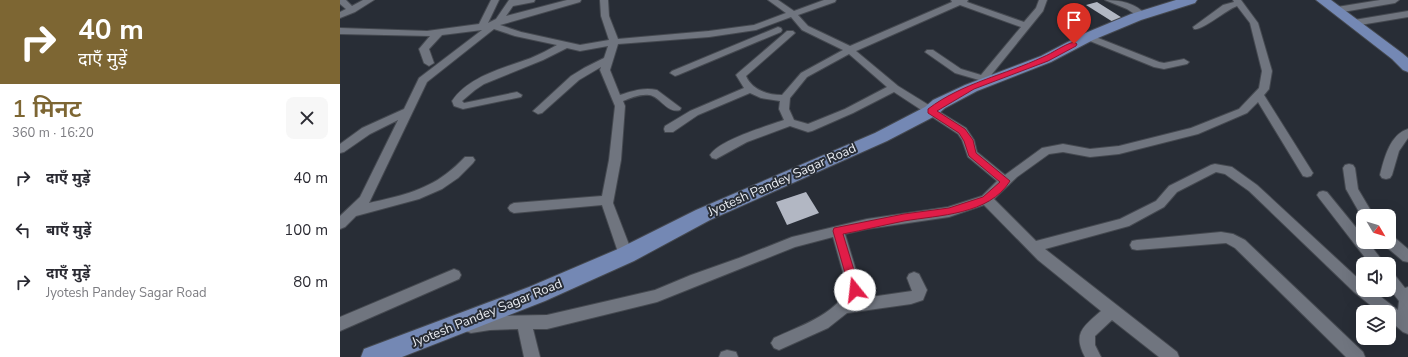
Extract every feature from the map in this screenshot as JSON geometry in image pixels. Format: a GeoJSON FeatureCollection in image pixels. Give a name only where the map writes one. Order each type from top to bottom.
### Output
{"type":"FeatureCollection","features":[{"type":"Feature","properties":{"kind":"main road","name":"Jyotesh Pandey Sagar Road"},"geometry":{"type":"LineString","coordinates":[[373,357],[536,294],[626,255],[703,215],[881,137],[931,111],[939,104],[984,81],[1046,59],[1088,37],[1142,15],[1190,0]]}},
{"type":"Feature","properties":{"kind":"main road"},"geometry":{"type":"LineString","coordinates":[[1323,0],[1397,56],[1408,67]]}},
{"type":"Feature","properties":{"kind":"street"},"geometry":{"type":"LineString","coordinates":[[341,0],[352,10]]}},
{"type":"Feature","properties":{"kind":"street"},"geometry":{"type":"LineString","coordinates":[[340,15],[370,0]]}},
{"type":"Feature","properties":{"kind":"street"},"geometry":{"type":"LineString","coordinates":[[482,27],[495,0]]}},
{"type":"Feature","properties":{"kind":"street"},"geometry":{"type":"LineString","coordinates":[[340,224],[365,200],[423,80],[496,23],[512,2],[531,0]]}},
{"type":"Feature","properties":{"kind":"street"},"geometry":{"type":"LineString","coordinates":[[340,31],[427,34],[482,27],[577,0]]}},
{"type":"Feature","properties":{"kind":"street"},"geometry":{"type":"LineString","coordinates":[[604,0],[605,16],[614,42],[605,70],[620,106],[615,160],[608,203],[626,255]]}},
{"type":"Feature","properties":{"kind":"street"},"geometry":{"type":"LineString","coordinates":[[772,0],[793,14],[805,28],[850,50],[894,88],[962,131],[968,140],[972,154],[1006,181]]}},
{"type":"Feature","properties":{"kind":"street"},"geometry":{"type":"LineString","coordinates":[[496,23],[518,34],[580,48],[614,42],[709,34],[756,27],[770,24],[816,2],[832,0]]}},
{"type":"Feature","properties":{"kind":"street"},"geometry":{"type":"LineString","coordinates":[[930,52],[958,71],[984,81],[987,73],[1040,9],[1043,0]]}},
{"type":"Feature","properties":{"kind":"street"},"geometry":{"type":"LineString","coordinates":[[1110,0],[1130,7],[1142,15]]}},
{"type":"Feature","properties":{"kind":"street"},"geometry":{"type":"LineString","coordinates":[[1337,10],[1395,0]]}},
{"type":"Feature","properties":{"kind":"street"},"geometry":{"type":"LineString","coordinates":[[790,122],[784,108],[785,98],[804,75],[850,50],[959,1],[1027,26]]}},
{"type":"Feature","properties":{"kind":"street"},"geometry":{"type":"LineString","coordinates":[[446,329],[490,323],[547,322],[657,296],[696,279],[744,262],[792,242],[889,220],[949,212],[986,199],[1006,181],[1046,151],[1063,148],[1090,153],[1119,150],[1194,131],[1243,111],[1264,89],[1267,71],[1254,23],[1238,1],[1226,7],[1197,27]]}},
{"type":"Feature","properties":{"kind":"street"},"geometry":{"type":"LineString","coordinates":[[1354,23],[1408,14]]}},
{"type":"Feature","properties":{"kind":"street"},"geometry":{"type":"LineString","coordinates":[[770,24],[782,32],[790,33]]}},
{"type":"Feature","properties":{"kind":"street"},"geometry":{"type":"LineString","coordinates":[[785,98],[768,97],[752,88],[743,80],[741,75],[790,33],[805,28]]}},
{"type":"Feature","properties":{"kind":"street"},"geometry":{"type":"LineString","coordinates":[[675,73],[778,30]]}},
{"type":"Feature","properties":{"kind":"street"},"geometry":{"type":"LineString","coordinates":[[429,64],[424,49],[439,32]]}},
{"type":"Feature","properties":{"kind":"street"},"geometry":{"type":"LineString","coordinates":[[1088,37],[1157,66],[1184,62]]}},
{"type":"Feature","properties":{"kind":"street"},"geometry":{"type":"LineString","coordinates":[[517,95],[462,106],[458,104],[457,101],[460,96],[495,75],[539,58],[565,45]]}},
{"type":"Feature","properties":{"kind":"street"},"geometry":{"type":"LineString","coordinates":[[538,111],[581,74],[608,60]]}},
{"type":"Feature","properties":{"kind":"street"},"geometry":{"type":"LineString","coordinates":[[669,129],[694,113],[752,88]]}},
{"type":"Feature","properties":{"kind":"street"},"geometry":{"type":"LineString","coordinates":[[716,155],[731,144],[745,137],[790,122],[808,128],[849,111],[894,88]]}},
{"type":"Feature","properties":{"kind":"street"},"geometry":{"type":"LineString","coordinates":[[617,99],[641,92],[653,92],[676,108]]}},
{"type":"Feature","properties":{"kind":"street"},"geometry":{"type":"LineString","coordinates":[[1259,95],[1307,173]]}},
{"type":"Feature","properties":{"kind":"street"},"geometry":{"type":"LineString","coordinates":[[341,146],[366,131],[408,111]]}},
{"type":"Feature","properties":{"kind":"street"},"geometry":{"type":"LineString","coordinates":[[1386,175],[1391,156],[1398,143],[1408,133]]}},
{"type":"Feature","properties":{"kind":"street"},"geometry":{"type":"LineString","coordinates":[[353,212],[412,196],[431,189],[449,179],[469,160]]}},
{"type":"Feature","properties":{"kind":"street"},"geometry":{"type":"LineString","coordinates":[[1034,247],[1124,223],[1160,204],[1173,189],[1215,168],[1222,168],[1228,170],[1253,188],[1358,288],[1408,326]]}},
{"type":"Feature","properties":{"kind":"street"},"geometry":{"type":"LineString","coordinates":[[1349,168],[1352,188],[1364,209]]}},
{"type":"Feature","properties":{"kind":"street"},"geometry":{"type":"LineString","coordinates":[[1323,195],[1372,257]]}},
{"type":"Feature","properties":{"kind":"street"},"geometry":{"type":"LineString","coordinates":[[986,199],[1034,247],[1111,311],[1171,357]]}},
{"type":"Feature","properties":{"kind":"street"},"geometry":{"type":"LineString","coordinates":[[514,208],[608,200]]}},
{"type":"Feature","properties":{"kind":"street"},"geometry":{"type":"LineString","coordinates":[[779,343],[832,318],[844,307],[855,290],[838,231]]}},
{"type":"Feature","properties":{"kind":"street"},"geometry":{"type":"LineString","coordinates":[[1136,245],[1221,238],[1233,240],[1240,244],[1358,357]]}},
{"type":"Feature","properties":{"kind":"street"},"geometry":{"type":"LineString","coordinates":[[1396,247],[1408,257]]}},
{"type":"Feature","properties":{"kind":"street"},"geometry":{"type":"LineString","coordinates":[[340,324],[454,275]]}},
{"type":"Feature","properties":{"kind":"street"},"geometry":{"type":"LineString","coordinates":[[844,307],[918,296],[920,290],[914,278]]}},
{"type":"Feature","properties":{"kind":"street"},"geometry":{"type":"LineString","coordinates":[[1396,285],[1407,296],[1405,306],[1408,326]]}},
{"type":"Feature","properties":{"kind":"street"},"geometry":{"type":"LineString","coordinates":[[1092,357],[1087,346],[1087,333],[1111,311]]}},
{"type":"Feature","properties":{"kind":"street"},"geometry":{"type":"LineString","coordinates":[[524,323],[532,357]]}},
{"type":"Feature","properties":{"kind":"building"},"geometry":{"type":"Polygon","coordinates":[[[1097,2],[1124,19],[1113,22],[1086,5],[1097,2]]]}},
{"type":"Feature","properties":{"kind":"building"},"geometry":{"type":"Polygon","coordinates":[[[806,192],[819,213],[787,225],[776,202],[806,192]]]}},
{"type":"Feature","properties":{"kind":"route"},"geometry":{"type":"LineString","coordinates":[[855,290],[838,231],[904,217],[949,212],[986,199],[1006,181],[972,154],[968,140],[962,131],[931,111],[939,104],[971,88],[1046,59],[1074,44]]}}]}
